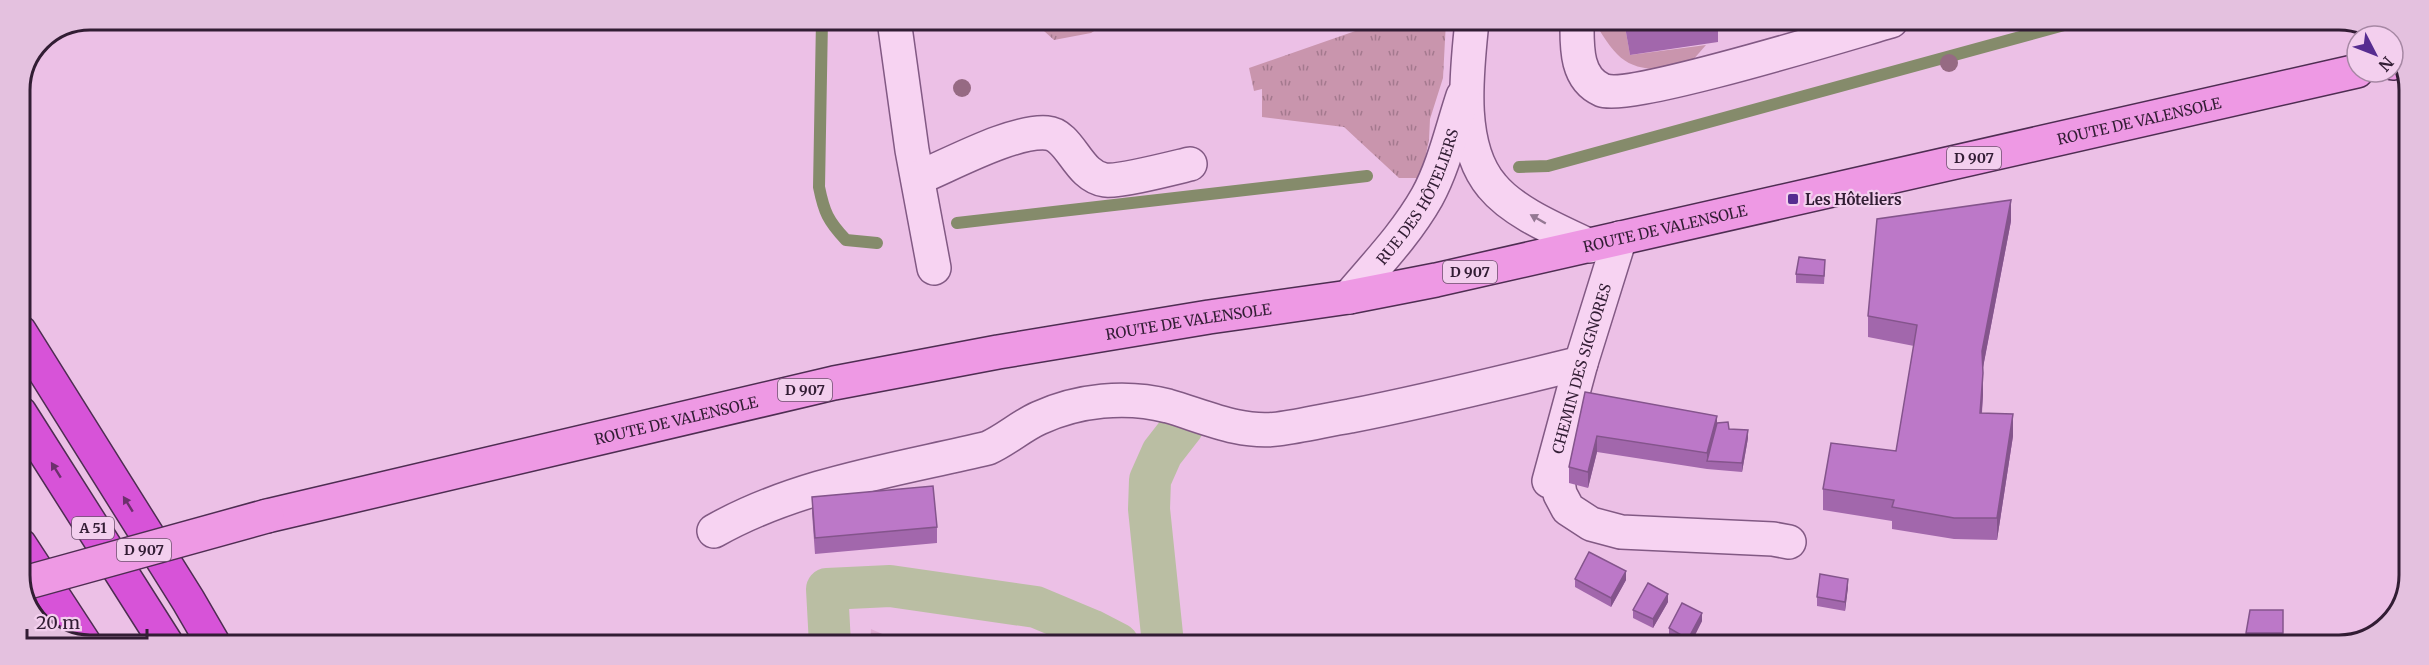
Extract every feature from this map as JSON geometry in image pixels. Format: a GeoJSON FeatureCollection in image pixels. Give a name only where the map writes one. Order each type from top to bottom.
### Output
{"type":"FeatureCollection","features":[{"type":"Feature","properties":{"kind":"highway"},"geometry":{"type":"LineString","coordinates":[[30,348],[208,635]]}},
{"type":"Feature","properties":{"kind":"highway","name":"A 51"},"geometry":{"type":"LineString","coordinates":[[30,429],[161,635]]}},
{"type":"Feature","properties":{"kind":"highway"},"geometry":{"type":"LineString","coordinates":[[30,561],[78,633]]}},
{"type":"Feature","properties":{"kind":"main road","name":"ROUTE DE VALENSOLE"},"geometry":{"type":"LineString","coordinates":[[30,581],[267,516],[834,383],[1021,348],[1349,297],[1605,242],[2345,74]]}},
{"type":"Feature","properties":{"kind":"street"},"geometry":{"type":"LineString","coordinates":[[895,30],[912,150],[934,268]]}},
{"type":"Feature","properties":{"kind":"street","name":"RUE DES HÔTELIERS"},"geometry":{"type":"LineString","coordinates":[[1471,30],[1466,86],[1473,147],[1483,174],[1493,188],[1520,209],[1605,242]]}},
{"type":"Feature","properties":{"kind":"street"},"geometry":{"type":"LineString","coordinates":[[1577,30],[1577,51],[1581,66],[1589,81],[1603,90],[1618,92],[1667,83],[1858,30]]}},
{"type":"Feature","properties":{"kind":"street","name":"RUE DES HÔTELIERS"},"geometry":{"type":"LineString","coordinates":[[1349,297],[1395,243],[1426,198],[1444,153],[1466,86]]}},
{"type":"Feature","properties":{"kind":"street"},"geometry":{"type":"LineString","coordinates":[[918,178],[1022,135],[1048,133],[1059,137],[1093,177],[1107,181],[1190,164]]}},
{"type":"Feature","properties":{"kind":"street","name":"CHEMIN DES SIGNORES"},"geometry":{"type":"LineString","coordinates":[[1544,500],[1581,363],[1605,242]]}},
{"type":"Feature","properties":{"kind":"street"},"geometry":{"type":"LineString","coordinates":[[714,531],[744,513],[811,490],[988,448],[1005,440],[1036,419],[1057,411],[1116,399],[1137,399],[1243,427],[1277,429],[1401,406],[1581,363]]}},
{"type":"Feature","properties":{"kind":"street"},"geometry":{"type":"LineString","coordinates":[[1555,462],[1560,494],[1568,509],[1591,524],[1621,532],[1773,539],[1789,542]]}},
{"type":"Feature","properties":{"kind":"shaded area"},"geometry":{"type":"Polygon","coordinates":[[[871,629],[885,635],[871,635],[871,629]]]}},
{"type":"Feature","properties":{"kind":"green space"},"geometry":{"type":"Polygon","coordinates":[[[1096,30],[1091,33],[1054,40],[1044,31],[1096,30]]]}},
{"type":"Feature","properties":{"kind":"green space"},"geometry":{"type":"Polygon","coordinates":[[[1358,30],[1446,30],[1443,78],[1430,119],[1429,140],[1421,178],[1399,178],[1344,127],[1262,117],[1262,89],[1254,91],[1249,68],[1358,30]]]}},
{"type":"Feature","properties":{"kind":"green space"},"geometry":{"type":"Polygon","coordinates":[[[1599,30],[1626,30],[1630,55],[1706,45],[1685,69],[1652,69],[1630,63],[1612,49],[1599,30]]]}},
{"type":"Feature","properties":{"kind":"building"},"geometry":{"type":"Polygon","coordinates":[[[2011,200],[1982,351],[1980,413],[2013,414],[1997,518],[1954,518],[1892,507],[1894,500],[1823,489],[1831,443],[1896,451],[1917,325],[1868,316],[1877,219],[2011,200]]]}},
{"type":"Feature","properties":{"kind":"building"},"geometry":{"type":"Polygon","coordinates":[[[1799,257],[1825,260],[1824,276],[1796,274],[1799,257]]]}},
{"type":"Feature","properties":{"kind":"building"},"geometry":{"type":"Polygon","coordinates":[[[1585,392],[1717,416],[1707,453],[1597,436],[1588,472],[1569,467],[1585,392]]]}},
{"type":"Feature","properties":{"kind":"building"},"geometry":{"type":"Polygon","coordinates":[[[1728,422],[1729,429],[1748,430],[1742,463],[1707,461],[1717,423],[1728,422]]]}},
{"type":"Feature","properties":{"kind":"building"},"geometry":{"type":"Polygon","coordinates":[[[933,486],[937,527],[815,538],[812,497],[933,486]]]}},
{"type":"Feature","properties":{"kind":"building"},"geometry":{"type":"Polygon","coordinates":[[[1589,552],[1626,571],[1611,598],[1575,579],[1589,552]]]}},
{"type":"Feature","properties":{"kind":"building"},"geometry":{"type":"Polygon","coordinates":[[[1820,574],[1848,579],[1845,602],[1817,597],[1820,574]]]}},
{"type":"Feature","properties":{"kind":"building"},"geometry":{"type":"Polygon","coordinates":[[[1648,583],[1668,594],[1653,619],[1633,610],[1648,583]]]}},
{"type":"Feature","properties":{"kind":"building"},"geometry":{"type":"Polygon","coordinates":[[[1682,603],[1702,613],[1690,635],[1681,635],[1669,628],[1682,603]]]}},
{"type":"Feature","properties":{"kind":"building"},"geometry":{"type":"Polygon","coordinates":[[[2250,610],[2283,610],[2283,633],[2246,633],[2250,610]]]}},
{"type":"Feature","properties":{"kind":"waterway"},"geometry":{"type":"LineString","coordinates":[[822,30],[819,187],[821,196],[831,221],[846,240],[877,243]]}},
{"type":"Feature","properties":{"kind":"waterway"},"geometry":{"type":"LineString","coordinates":[[1519,167],[1548,166],[2046,30]]}},
{"type":"Feature","properties":{"kind":"waterway"},"geometry":{"type":"LineString","coordinates":[[957,223],[1367,176]]}},
{"type":"Feature","properties":{"kind":"waterway"},"geometry":{"type":"LineString","coordinates":[[1162,635],[1149,509],[1150,480],[1162,453],[1183,426]]}},
{"type":"Feature","properties":{"kind":"waterway"},"geometry":{"type":"LineString","coordinates":[[830,635],[827,589],[890,586],[1036,607],[1101,635]]}},
{"type":"Feature","properties":{"kind":"place","name":"Les Hôteliers"},"geometry":{"type":"Point","coordinates":[1793,199]}}]}
